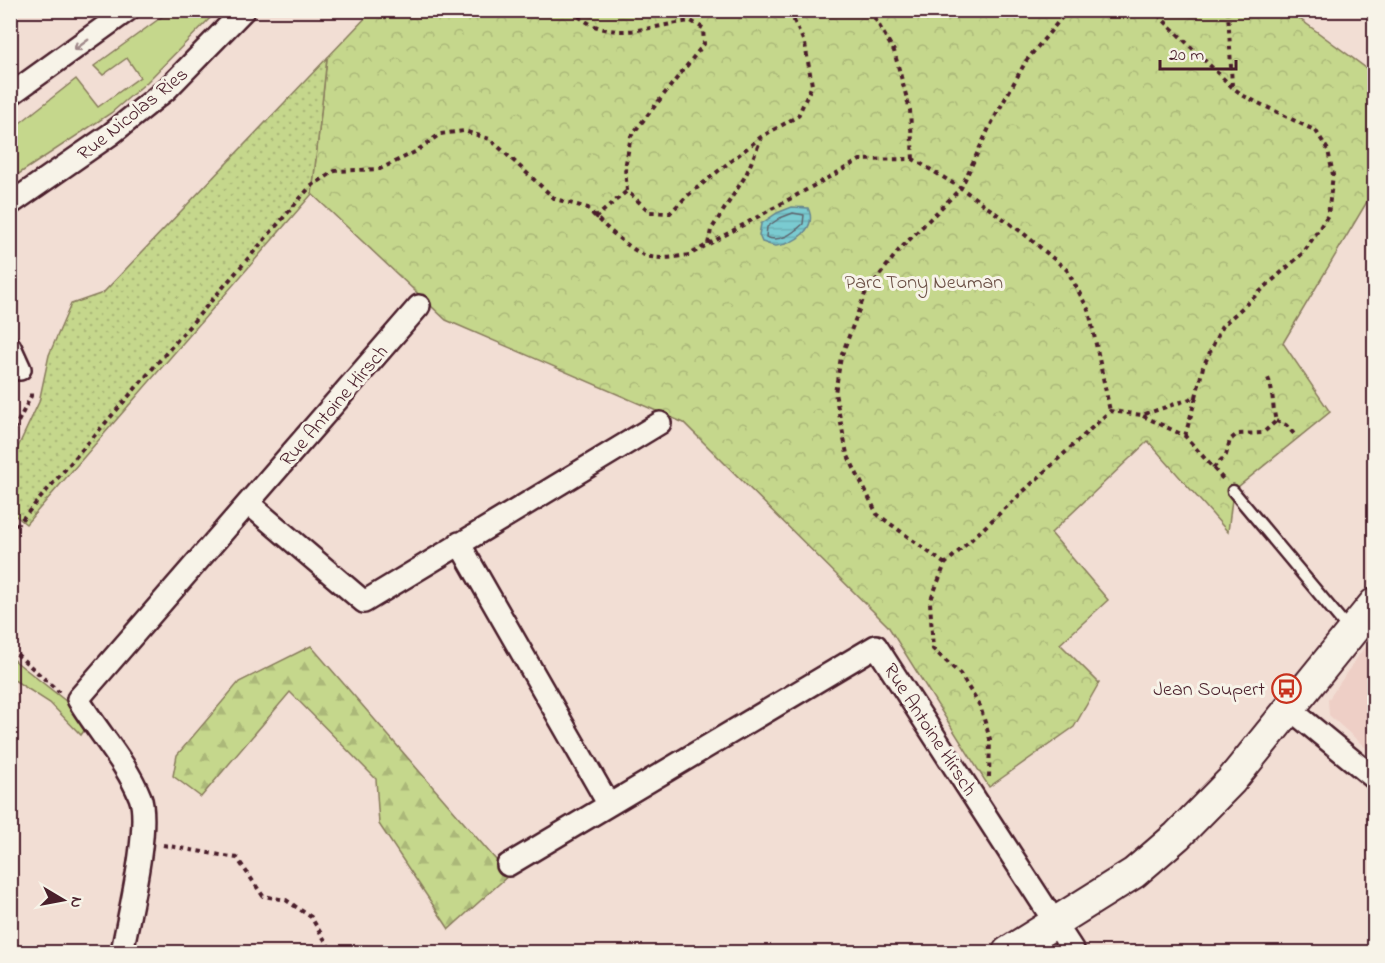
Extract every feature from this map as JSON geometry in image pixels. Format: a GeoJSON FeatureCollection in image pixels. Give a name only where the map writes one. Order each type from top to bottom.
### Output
{"type":"FeatureCollection","features":[{"type":"Feature","properties":{"kind":"main road"},"geometry":{"type":"LineString","coordinates":[[1008,952],[1134,873],[1177,836],[1231,781],[1374,604]]}},
{"type":"Feature","properties":{"kind":"street"},"geometry":{"type":"LineString","coordinates":[[10,95],[128,10]]}},
{"type":"Feature","properties":{"kind":"street","name":"Rue Nicolas Ries"},"geometry":{"type":"LineString","coordinates":[[10,204],[111,134],[167,89],[244,10]]}},
{"type":"Feature","properties":{"kind":"street","name":"Rue Antoine Hirsch"},"geometry":{"type":"LineString","coordinates":[[78,699],[419,306]]}},
{"type":"Feature","properties":{"kind":"street"},"geometry":{"type":"LineString","coordinates":[[10,347],[20,369]]}},
{"type":"Feature","properties":{"kind":"street"},"geometry":{"type":"LineString","coordinates":[[248,503],[364,602],[660,423]]}},
{"type":"Feature","properties":{"kind":"street"},"geometry":{"type":"LineString","coordinates":[[459,543],[609,805]]}},
{"type":"Feature","properties":{"kind":"street","name":"Rue Antoine Hirsch"},"geometry":{"type":"LineString","coordinates":[[508,865],[876,646],[1074,952]]}},
{"type":"Feature","properties":{"kind":"street"},"geometry":{"type":"LineString","coordinates":[[78,699],[114,752],[140,798],[144,829],[122,952]]}},
{"type":"Feature","properties":{"kind":"street"},"geometry":{"type":"LineString","coordinates":[[1290,709],[1374,778]]}},
{"type":"Feature","properties":{"kind":"lane"},"geometry":{"type":"LineString","coordinates":[[1233,491],[1352,633]]}},
{"type":"Feature","properties":{"kind":"path"},"geometry":{"type":"LineString","coordinates":[[572,10],[582,21],[606,31],[636,30],[691,21],[703,28],[704,44],[631,136],[625,168],[627,191],[650,212],[670,213],[687,196],[762,137],[798,116],[813,85],[805,44],[789,10]]}},
{"type":"Feature","properties":{"kind":"path"},"geometry":{"type":"LineString","coordinates":[[870,10],[894,51],[910,110],[913,159]]}},
{"type":"Feature","properties":{"kind":"path"},"geometry":{"type":"LineString","coordinates":[[945,564],[877,514],[847,454],[835,393],[841,357],[865,294],[899,250],[961,188],[989,128],[1026,60],[1068,10]]}},
{"type":"Feature","properties":{"kind":"path"},"geometry":{"type":"LineString","coordinates":[[1153,10],[1244,96],[1316,131],[1328,150],[1333,175],[1328,215],[1304,252],[1222,326],[1203,367],[1185,436]]}},
{"type":"Feature","properties":{"kind":"path"},"geometry":{"type":"LineString","coordinates":[[1228,10],[1232,87]]}},
{"type":"Feature","properties":{"kind":"path"},"geometry":{"type":"LineString","coordinates":[[10,533],[310,187],[335,171],[380,170],[415,152],[440,134],[464,130],[490,139],[555,199],[588,208],[595,218],[642,255],[665,258],[689,255],[860,160],[913,159],[961,188],[1023,233],[1067,270],[1089,310],[1110,411]]}},
{"type":"Feature","properties":{"kind":"path"},"geometry":{"type":"LineString","coordinates":[[708,245],[711,230],[746,175],[762,137]]}},
{"type":"Feature","properties":{"kind":"path"},"geometry":{"type":"LineString","coordinates":[[595,218],[627,191]]}},
{"type":"Feature","properties":{"kind":"path"},"geometry":{"type":"LineString","coordinates":[[10,438],[31,396],[31,380],[20,369]]}},
{"type":"Feature","properties":{"kind":"path"},"geometry":{"type":"LineString","coordinates":[[1268,378],[1276,421]]}},
{"type":"Feature","properties":{"kind":"path"},"geometry":{"type":"LineString","coordinates":[[1142,415],[1196,397]]}},
{"type":"Feature","properties":{"kind":"path"},"geometry":{"type":"LineString","coordinates":[[985,813],[989,782],[990,739],[987,728],[980,706],[960,674],[933,649],[930,602],[945,564],[1110,411],[1142,415],[1185,436],[1233,491]]}},
{"type":"Feature","properties":{"kind":"path"},"geometry":{"type":"LineString","coordinates":[[1276,421],[1286,425],[1294,434]]}},
{"type":"Feature","properties":{"kind":"path"},"geometry":{"type":"LineString","coordinates":[[1213,468],[1226,455],[1230,440],[1237,434],[1263,433],[1276,421]]}},
{"type":"Feature","properties":{"kind":"path"},"geometry":{"type":"LineString","coordinates":[[10,648],[66,698],[78,699]]}},
{"type":"Feature","properties":{"kind":"path"},"geometry":{"type":"LineString","coordinates":[[162,844],[237,858],[262,896],[286,900],[311,917],[332,952]]}},
{"type":"Feature","properties":{"kind":"shaded area"},"geometry":{"type":"Polygon","coordinates":[[[1374,645],[1374,755],[1329,715],[1328,700],[1364,648],[1374,645]]]}},
{"type":"Feature","properties":{"kind":"green space"},"geometry":{"type":"Polygon","coordinates":[[[170,11],[217,11],[147,82],[111,113],[11,179],[11,130],[76,79],[98,107],[140,77],[127,58],[103,75],[94,66],[170,11]]]}},
{"type":"Feature","properties":{"kind":"green space","name":"Parc Tony Neuman"},"geometry":{"type":"Polygon","coordinates":[[[372,11],[1289,11],[1374,74],[1374,190],[1283,343],[1330,412],[1233,491],[1228,532],[1148,441],[1051,533],[1108,600],[1060,644],[1099,683],[1074,727],[989,787],[888,626],[684,423],[446,320],[312,194],[327,58],[372,11]]]}},
{"type":"Feature","properties":{"kind":"green space"},"geometry":{"type":"Polygon","coordinates":[[[327,58],[312,194],[26,524],[11,512],[11,462],[39,402],[49,355],[71,304],[103,293],[327,58]]]}},
{"type":"Feature","properties":{"kind":"green space"},"geometry":{"type":"Polygon","coordinates":[[[311,646],[509,875],[449,929],[379,824],[376,779],[290,692],[201,797],[173,776],[177,755],[239,682],[311,646]]]}},
{"type":"Feature","properties":{"kind":"green space"},"geometry":{"type":"Polygon","coordinates":[[[10,657],[91,721],[81,735],[50,703],[11,678],[10,657]]]}},
{"type":"Feature","properties":{"kind":"water"},"geometry":{"type":"Polygon","coordinates":[[[792,207],[808,208],[810,222],[803,234],[783,245],[774,246],[762,242],[759,235],[761,224],[777,213],[792,207]]]}},
{"type":"Feature","properties":{"kind":"place","name":"Jean Soupert"},"geometry":{"type":"Point","coordinates":[1286,688]}}]}
